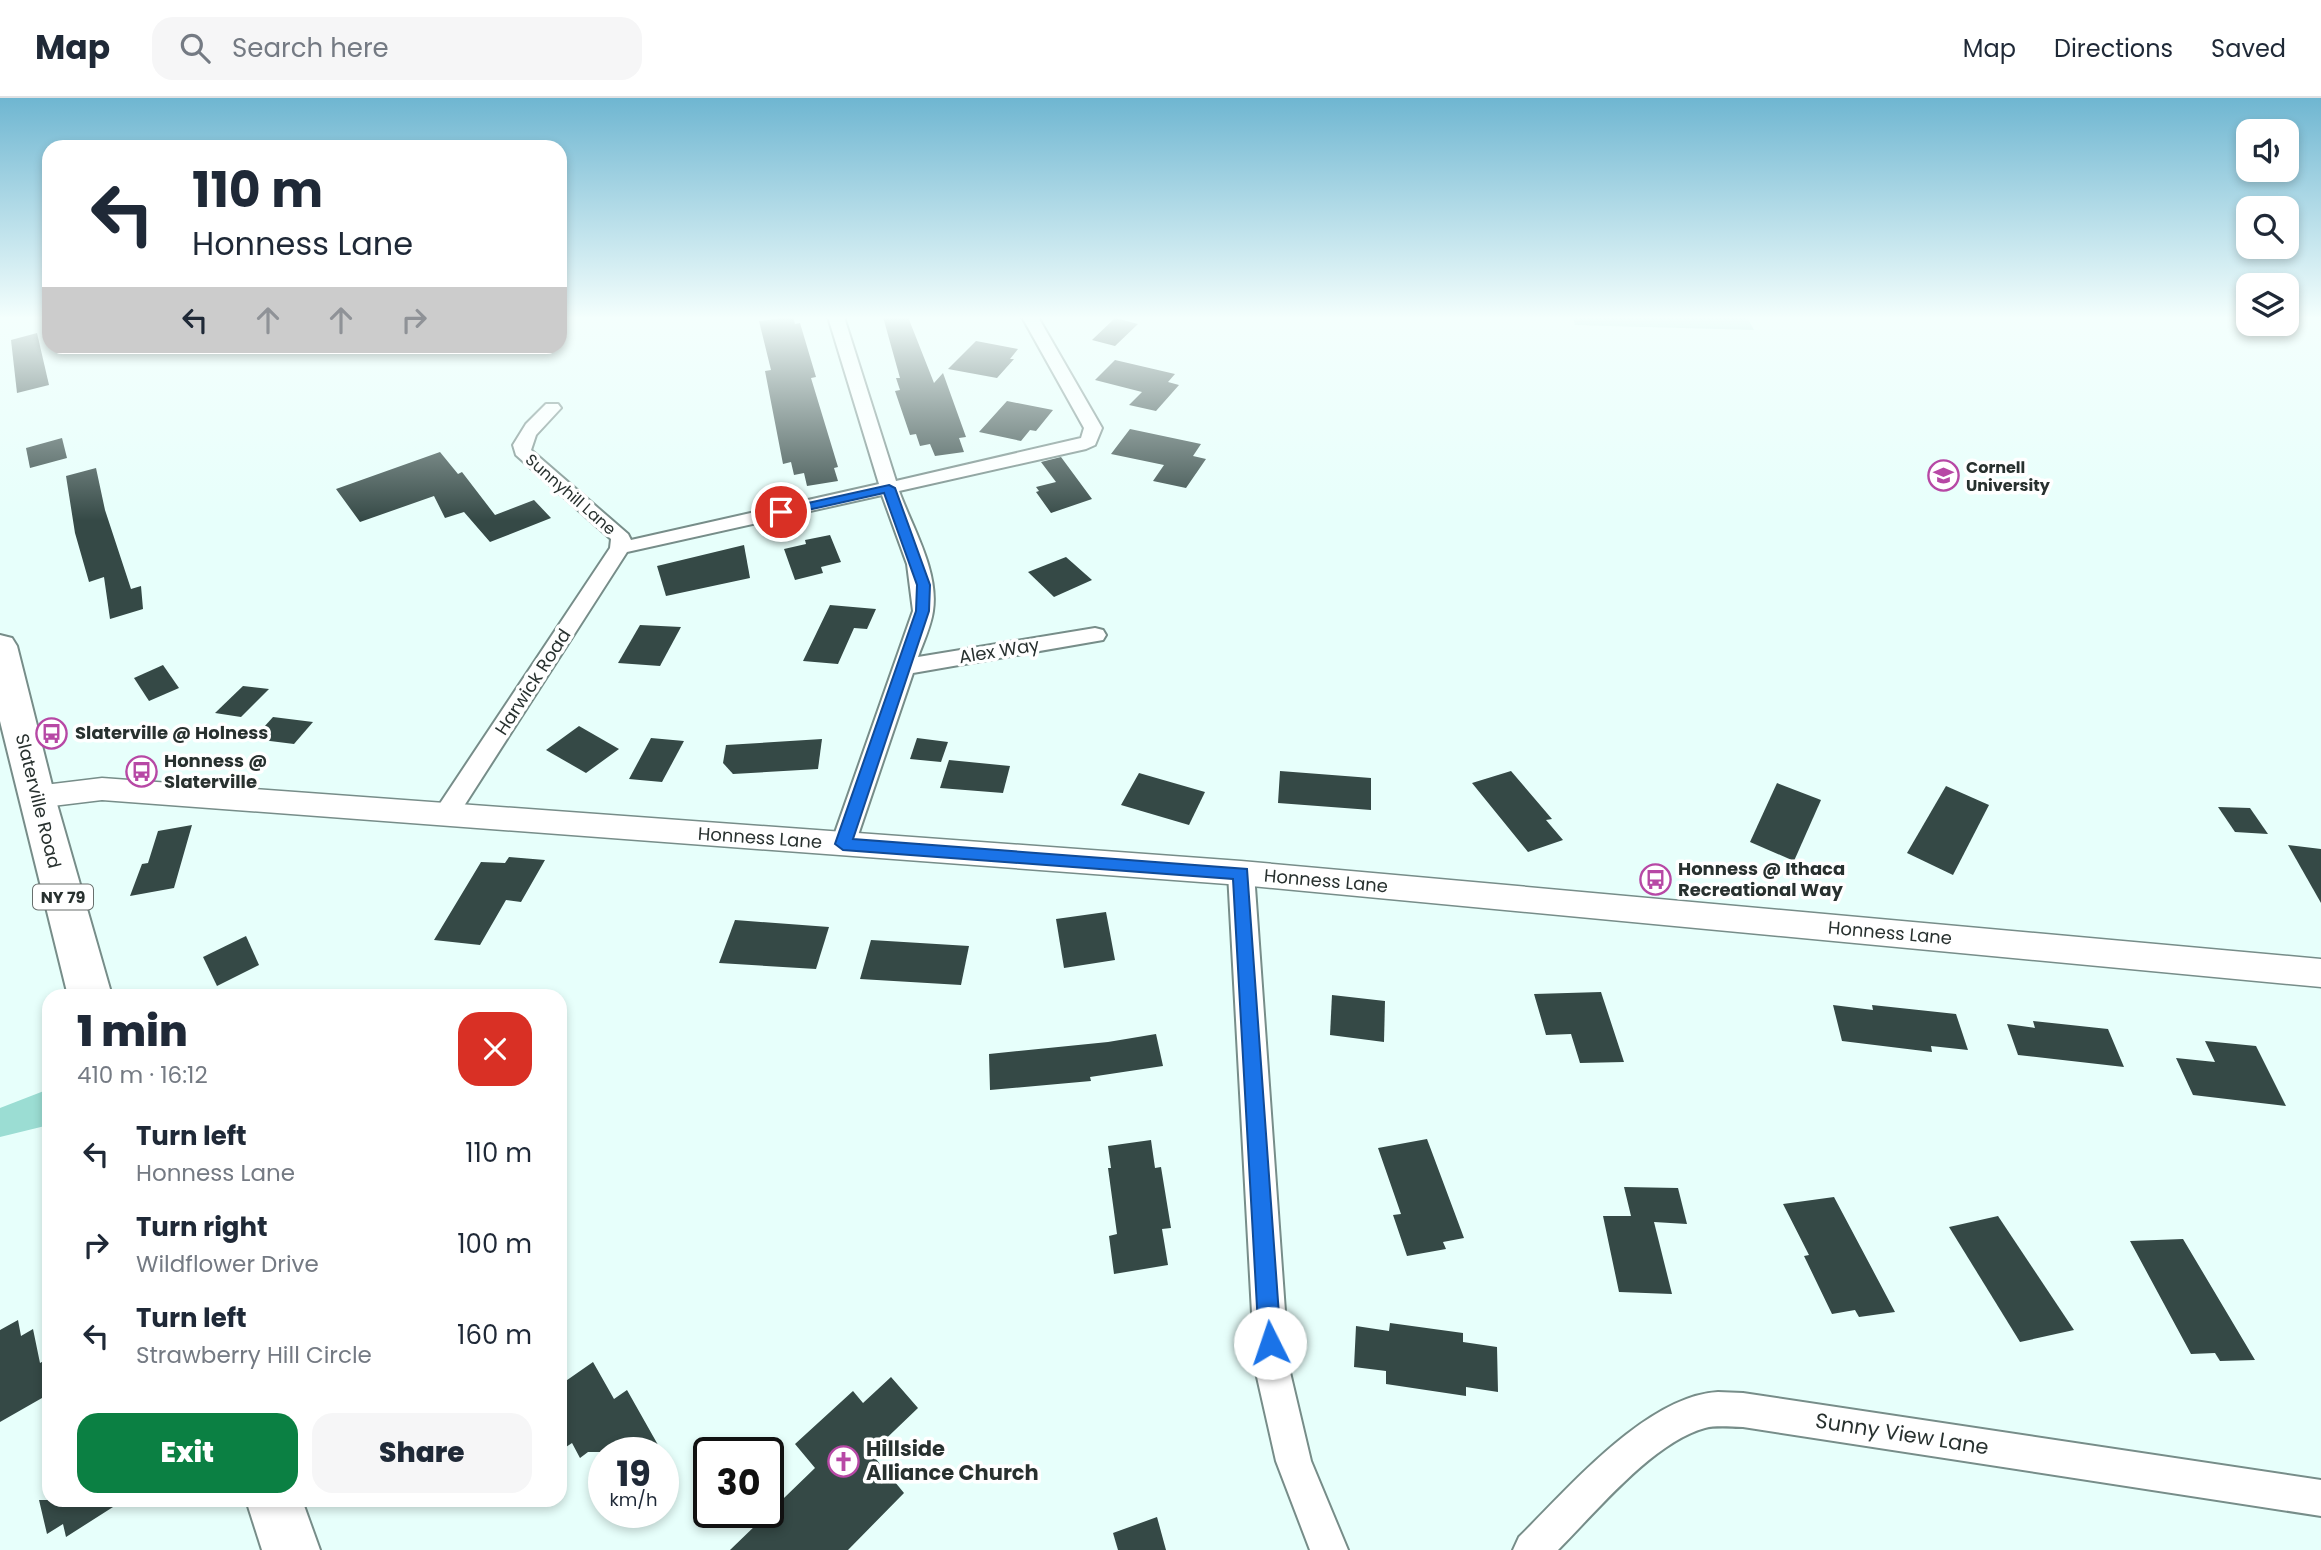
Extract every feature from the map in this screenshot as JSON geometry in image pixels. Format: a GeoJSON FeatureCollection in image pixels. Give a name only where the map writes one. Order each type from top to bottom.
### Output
{"type":"FeatureCollection","features":[{"type":"Feature","properties":{"kind":"highway","name":"Slaterville Road"},"geometry":{"type":"LineString","coordinates":[[1,653],[36,797],[88,989]]}},
{"type":"Feature","properties":{"kind":"highway"},"geometry":{"type":"LineString","coordinates":[[276,1507],[291,1550]]}},
{"type":"Feature","properties":{"kind":"street"},"geometry":{"type":"LineString","coordinates":[[843,844],[923,611],[923,585],[857,385]]}},
{"type":"Feature","properties":{"kind":"street"},"geometry":{"type":"LineString","coordinates":[[620,548],[1089,441],[1093,428],[1068,385]]}},
{"type":"Feature","properties":{"kind":"street","name":"Sunnyhill Lane"},"geometry":{"type":"LineString","coordinates":[[551,408],[525,437],[521,444],[522,451],[621,538],[620,548]]}},
{"type":"Feature","properties":{"kind":"street","name":"Harwick Road"},"geometry":{"type":"LineString","coordinates":[[446,814],[620,548]]}},
{"type":"Feature","properties":{"kind":"street","name":"Alex Way"},"geometry":{"type":"LineString","coordinates":[[903,667],[1094,635]]}},
{"type":"Feature","properties":{"kind":"street","name":"Honness Lane"},"geometry":{"type":"LineString","coordinates":[[36,797],[103,789],[1241,873],[2321,973]]}},
{"type":"Feature","properties":{"kind":"street"},"geometry":{"type":"LineString","coordinates":[[1241,873],[1272,1368],[1282,1425],[1298,1480],[1329,1550]]}},
{"type":"Feature","properties":{"kind":"street","name":"Sunny View Lane"},"geometry":{"type":"LineString","coordinates":[[1532,1550],[1640,1445],[1677,1421],[1706,1411],[1743,1410],[2321,1498]]}},
{"type":"Feature","properties":{"kind":"green space"},"geometry":{"type":"Polygon","coordinates":[[[42,1092],[42,1127],[0,1137],[0,1108],[42,1092]]]}},
{"type":"Feature","properties":{"kind":"building"},"geometry":{"type":"Polygon","coordinates":[[[16,385],[49,385],[49,385],[17,393],[16,385]]]}},
{"type":"Feature","properties":{"kind":"building"},"geometry":{"type":"Polygon","coordinates":[[[768,385],[813,385],[838,467],[834,468],[838,481],[807,486],[804,473],[794,475],[791,462],[783,464],[768,385]]]}},
{"type":"Feature","properties":{"kind":"building"},"geometry":{"type":"Polygon","coordinates":[[[898,385],[947,385],[966,437],[959,438],[964,452],[935,456],[930,444],[920,446],[916,434],[910,435],[895,391],[900,390],[898,385]]]}},
{"type":"Feature","properties":{"kind":"building"},"geometry":{"type":"Polygon","coordinates":[[[1114,385],[1179,385],[1156,411],[1129,405],[1142,392],[1114,385]]]}},
{"type":"Feature","properties":{"kind":"building"},"geometry":{"type":"Polygon","coordinates":[[[1007,401],[1053,410],[1036,431],[1030,430],[1021,441],[979,432],[1007,401]]]}},
{"type":"Feature","properties":{"kind":"building"},"geometry":{"type":"Polygon","coordinates":[[[1130,429],[1201,444],[1193,456],[1206,459],[1186,488],[1153,481],[1164,465],[1111,454],[1130,429]]]}},
{"type":"Feature","properties":{"kind":"building"},"geometry":{"type":"Polygon","coordinates":[[[62,438],[67,458],[30,468],[26,448],[62,438]]]}},
{"type":"Feature","properties":{"kind":"building"},"geometry":{"type":"Polygon","coordinates":[[[440,452],[458,474],[462,472],[495,515],[534,500],[551,518],[490,542],[464,512],[445,518],[434,496],[360,522],[336,489],[440,452]]]}},
{"type":"Feature","properties":{"kind":"building"},"geometry":{"type":"Polygon","coordinates":[[[1061,457],[1092,499],[1051,513],[1036,492],[1039,491],[1036,487],[1056,482],[1041,462],[1061,457]]]}},
{"type":"Feature","properties":{"kind":"building"},"geometry":{"type":"Polygon","coordinates":[[[96,468],[105,510],[131,589],[141,586],[143,609],[110,619],[104,577],[89,582],[75,533],[66,476],[96,468]]]}},
{"type":"Feature","properties":{"kind":"building"},"geometry":{"type":"Polygon","coordinates":[[[830,535],[841,562],[821,567],[823,573],[795,580],[784,549],[806,544],[805,540],[830,535]]]}},
{"type":"Feature","properties":{"kind":"building"},"geometry":{"type":"Polygon","coordinates":[[[744,545],[750,578],[666,596],[657,566],[744,545]]]}},
{"type":"Feature","properties":{"kind":"building"},"geometry":{"type":"Polygon","coordinates":[[[1066,557],[1092,580],[1054,597],[1028,572],[1066,557]]]}},
{"type":"Feature","properties":{"kind":"building"},"geometry":{"type":"Polygon","coordinates":[[[830,605],[876,609],[867,629],[854,628],[838,664],[803,661],[830,605]]]}},
{"type":"Feature","properties":{"kind":"building"},"geometry":{"type":"Polygon","coordinates":[[[640,625],[681,627],[660,666],[618,663],[640,625]]]}},
{"type":"Feature","properties":{"kind":"building"},"geometry":{"type":"Polygon","coordinates":[[[163,665],[179,688],[149,701],[134,678],[163,665]]]}},
{"type":"Feature","properties":{"kind":"building"},"geometry":{"type":"Polygon","coordinates":[[[243,686],[269,689],[241,717],[215,713],[243,686]]]}},
{"type":"Feature","properties":{"kind":"building"},"geometry":{"type":"Polygon","coordinates":[[[273,717],[313,722],[294,744],[253,739],[273,717]]]}},
{"type":"Feature","properties":{"kind":"building"},"geometry":{"type":"Polygon","coordinates":[[[579,726],[619,749],[586,773],[546,750],[579,726]]]}},
{"type":"Feature","properties":{"kind":"building"},"geometry":{"type":"Polygon","coordinates":[[[651,738],[684,741],[662,782],[629,779],[651,738]]]}},
{"type":"Feature","properties":{"kind":"building"},"geometry":{"type":"Polygon","coordinates":[[[917,738],[948,742],[941,762],[910,759],[917,738]]]}},
{"type":"Feature","properties":{"kind":"building"},"geometry":{"type":"Polygon","coordinates":[[[822,739],[818,769],[733,774],[723,763],[726,745],[822,739]]]}},
{"type":"Feature","properties":{"kind":"building"},"geometry":{"type":"Polygon","coordinates":[[[949,760],[1010,766],[1003,793],[940,788],[949,760]]]}},
{"type":"Feature","properties":{"kind":"building"},"geometry":{"type":"Polygon","coordinates":[[[1280,771],[1371,778],[1371,810],[1278,803],[1280,771]]]}},
{"type":"Feature","properties":{"kind":"building"},"geometry":{"type":"Polygon","coordinates":[[[1511,771],[1552,819],[1546,820],[1563,840],[1528,852],[1472,783],[1511,771]]]}},
{"type":"Feature","properties":{"kind":"building"},"geometry":{"type":"Polygon","coordinates":[[[1139,773],[1205,792],[1189,825],[1121,805],[1139,773]]]}},
{"type":"Feature","properties":{"kind":"building"},"geometry":{"type":"Polygon","coordinates":[[[1777,783],[1821,800],[1794,861],[1750,842],[1777,783]]]}},
{"type":"Feature","properties":{"kind":"building"},"geometry":{"type":"Polygon","coordinates":[[[1946,786],[1989,805],[1953,875],[1907,853],[1946,786]]]}},
{"type":"Feature","properties":{"kind":"building"},"geometry":{"type":"Polygon","coordinates":[[[2218,807],[2250,808],[2268,834],[2235,832],[2218,807]]]}},
{"type":"Feature","properties":{"kind":"building"},"geometry":{"type":"Polygon","coordinates":[[[192,825],[174,888],[130,896],[142,864],[148,863],[158,831],[192,825]]]}},
{"type":"Feature","properties":{"kind":"building"},"geometry":{"type":"Polygon","coordinates":[[[2288,845],[2321,849],[2321,903],[2288,845]]]}},
{"type":"Feature","properties":{"kind":"building"},"geometry":{"type":"Polygon","coordinates":[[[509,857],[545,860],[521,902],[506,900],[480,945],[434,940],[481,862],[505,863],[509,857]]]}},
{"type":"Feature","properties":{"kind":"building"},"geometry":{"type":"Polygon","coordinates":[[[1106,912],[1115,960],[1064,968],[1056,919],[1106,912]]]}},
{"type":"Feature","properties":{"kind":"building"},"geometry":{"type":"Polygon","coordinates":[[[735,920],[829,927],[816,969],[719,963],[735,920]]]}},
{"type":"Feature","properties":{"kind":"building"},"geometry":{"type":"Polygon","coordinates":[[[246,936],[259,965],[217,986],[203,957],[246,936]]]}},
{"type":"Feature","properties":{"kind":"building"},"geometry":{"type":"Polygon","coordinates":[[[871,940],[969,946],[961,985],[860,979],[871,940]]]}},
{"type":"Feature","properties":{"kind":"building"},"geometry":{"type":"Polygon","coordinates":[[[1601,992],[1624,1062],[1580,1063],[1571,1034],[1546,1035],[1534,994],[1601,992]]]}},
{"type":"Feature","properties":{"kind":"building"},"geometry":{"type":"Polygon","coordinates":[[[1332,995],[1385,1001],[1384,1042],[1330,1035],[1332,995]]]}},
{"type":"Feature","properties":{"kind":"building"},"geometry":{"type":"Polygon","coordinates":[[[1833,1005],[1873,1010],[1872,1005],[1956,1014],[1968,1050],[1931,1046],[1932,1052],[1842,1041],[1833,1005]]]}},
{"type":"Feature","properties":{"kind":"building"},"geometry":{"type":"Polygon","coordinates":[[[2033,1021],[2108,1029],[2124,1067],[2018,1055],[2007,1024],[2035,1028],[2033,1021]]]}},
{"type":"Feature","properties":{"kind":"building"},"geometry":{"type":"Polygon","coordinates":[[[1156,1034],[1163,1066],[1090,1077],[1091,1081],[990,1090],[989,1054],[1108,1042],[1156,1034]]]}},
{"type":"Feature","properties":{"kind":"building"},"geometry":{"type":"Polygon","coordinates":[[[2205,1041],[2256,1046],[2286,1106],[2193,1095],[2176,1058],[2215,1062],[2205,1041]]]}},
{"type":"Feature","properties":{"kind":"building"},"geometry":{"type":"Polygon","coordinates":[[[1427,1139],[1464,1238],[1443,1242],[1446,1249],[1407,1256],[1393,1215],[1401,1214],[1378,1148],[1427,1139]]]}},
{"type":"Feature","properties":{"kind":"building"},"geometry":{"type":"Polygon","coordinates":[[[1151,1140],[1155,1168],[1161,1167],[1171,1228],[1162,1229],[1168,1265],[1114,1274],[1109,1236],[1117,1234],[1108,1168],[1111,1168],[1108,1146],[1151,1140]]]}},
{"type":"Feature","properties":{"kind":"building"},"geometry":{"type":"Polygon","coordinates":[[[1624,1187],[1678,1188],[1687,1224],[1654,1222],[1672,1294],[1619,1292],[1603,1216],[1631,1216],[1624,1187]]]}},
{"type":"Feature","properties":{"kind":"building"},"geometry":{"type":"Polygon","coordinates":[[[1834,1197],[1895,1312],[1859,1317],[1855,1310],[1832,1314],[1804,1256],[1809,1255],[1783,1204],[1834,1197]]]}},
{"type":"Feature","properties":{"kind":"building"},"geometry":{"type":"Polygon","coordinates":[[[1998,1216],[2074,1330],[2020,1342],[1949,1227],[1998,1216]]]}},
{"type":"Feature","properties":{"kind":"building"},"geometry":{"type":"Polygon","coordinates":[[[2183,1239],[2255,1360],[2220,1361],[2215,1353],[2191,1354],[2130,1241],[2183,1239]]]}},
{"type":"Feature","properties":{"kind":"building"},"geometry":{"type":"Polygon","coordinates":[[[18,1320],[21,1336],[33,1329],[40,1363],[42,1362],[42,1398],[0,1422],[0,1330],[18,1320]]]}},
{"type":"Feature","properties":{"kind":"building"},"geometry":{"type":"Polygon","coordinates":[[[1390,1323],[1463,1333],[1463,1342],[1497,1347],[1498,1392],[1466,1387],[1466,1396],[1386,1384],[1386,1371],[1354,1367],[1356,1326],[1389,1331],[1390,1323]]]}},
{"type":"Feature","properties":{"kind":"building"},"geometry":{"type":"Polygon","coordinates":[[[593,1362],[614,1399],[627,1390],[654,1437],[588,1437],[588,1452],[580,1458],[572,1443],[567,1446],[567,1380],[593,1362]]]}},
{"type":"Feature","properties":{"kind":"building","name":"Hillside Alliance Church"},"geometry":{"type":"Polygon","coordinates":[[[891,1377],[918,1408],[871,1453],[904,1493],[848,1550],[730,1550],[753,1528],[784,1528],[784,1498],[815,1468],[795,1444],[853,1391],[863,1403],[891,1377]]]}},
{"type":"Feature","properties":{"kind":"building"},"geometry":{"type":"Polygon","coordinates":[[[39,1500],[42,1500],[42,1507],[113,1507],[66,1537],[63,1524],[47,1534],[39,1500]]]}},
{"type":"Feature","properties":{"kind":"building"},"geometry":{"type":"Polygon","coordinates":[[[1157,1517],[1166,1550],[1118,1550],[1113,1533],[1157,1517]]]}},
{"type":"Feature","properties":{"kind":"place","name":"Cornell University"},"geometry":{"type":"Point","coordinates":[1943,476]}},
{"type":"Feature","properties":{"kind":"place","name":"Slaterville @ Holness"},"geometry":{"type":"Point","coordinates":[52,733]}},
{"type":"Feature","properties":{"kind":"place","name":"Honness @ Slaterville"},"geometry":{"type":"Point","coordinates":[141,771]}},
{"type":"Feature","properties":{"kind":"place","name":"Honness @ Ithaca Recreational Way"},"geometry":{"type":"Point","coordinates":[1655,879]}},
{"type":"Feature","properties":{"kind":"place","name":"Hillside Alliance Church"},"geometry":{"type":"Point","coordinates":[843,1461]}},
{"type":"Feature","properties":{"kind":"route"},"geometry":{"type":"LineString","coordinates":[[781,512],[889,488],[923,585],[923,611],[843,844],[1241,873],[1270,1343]]}}]}
